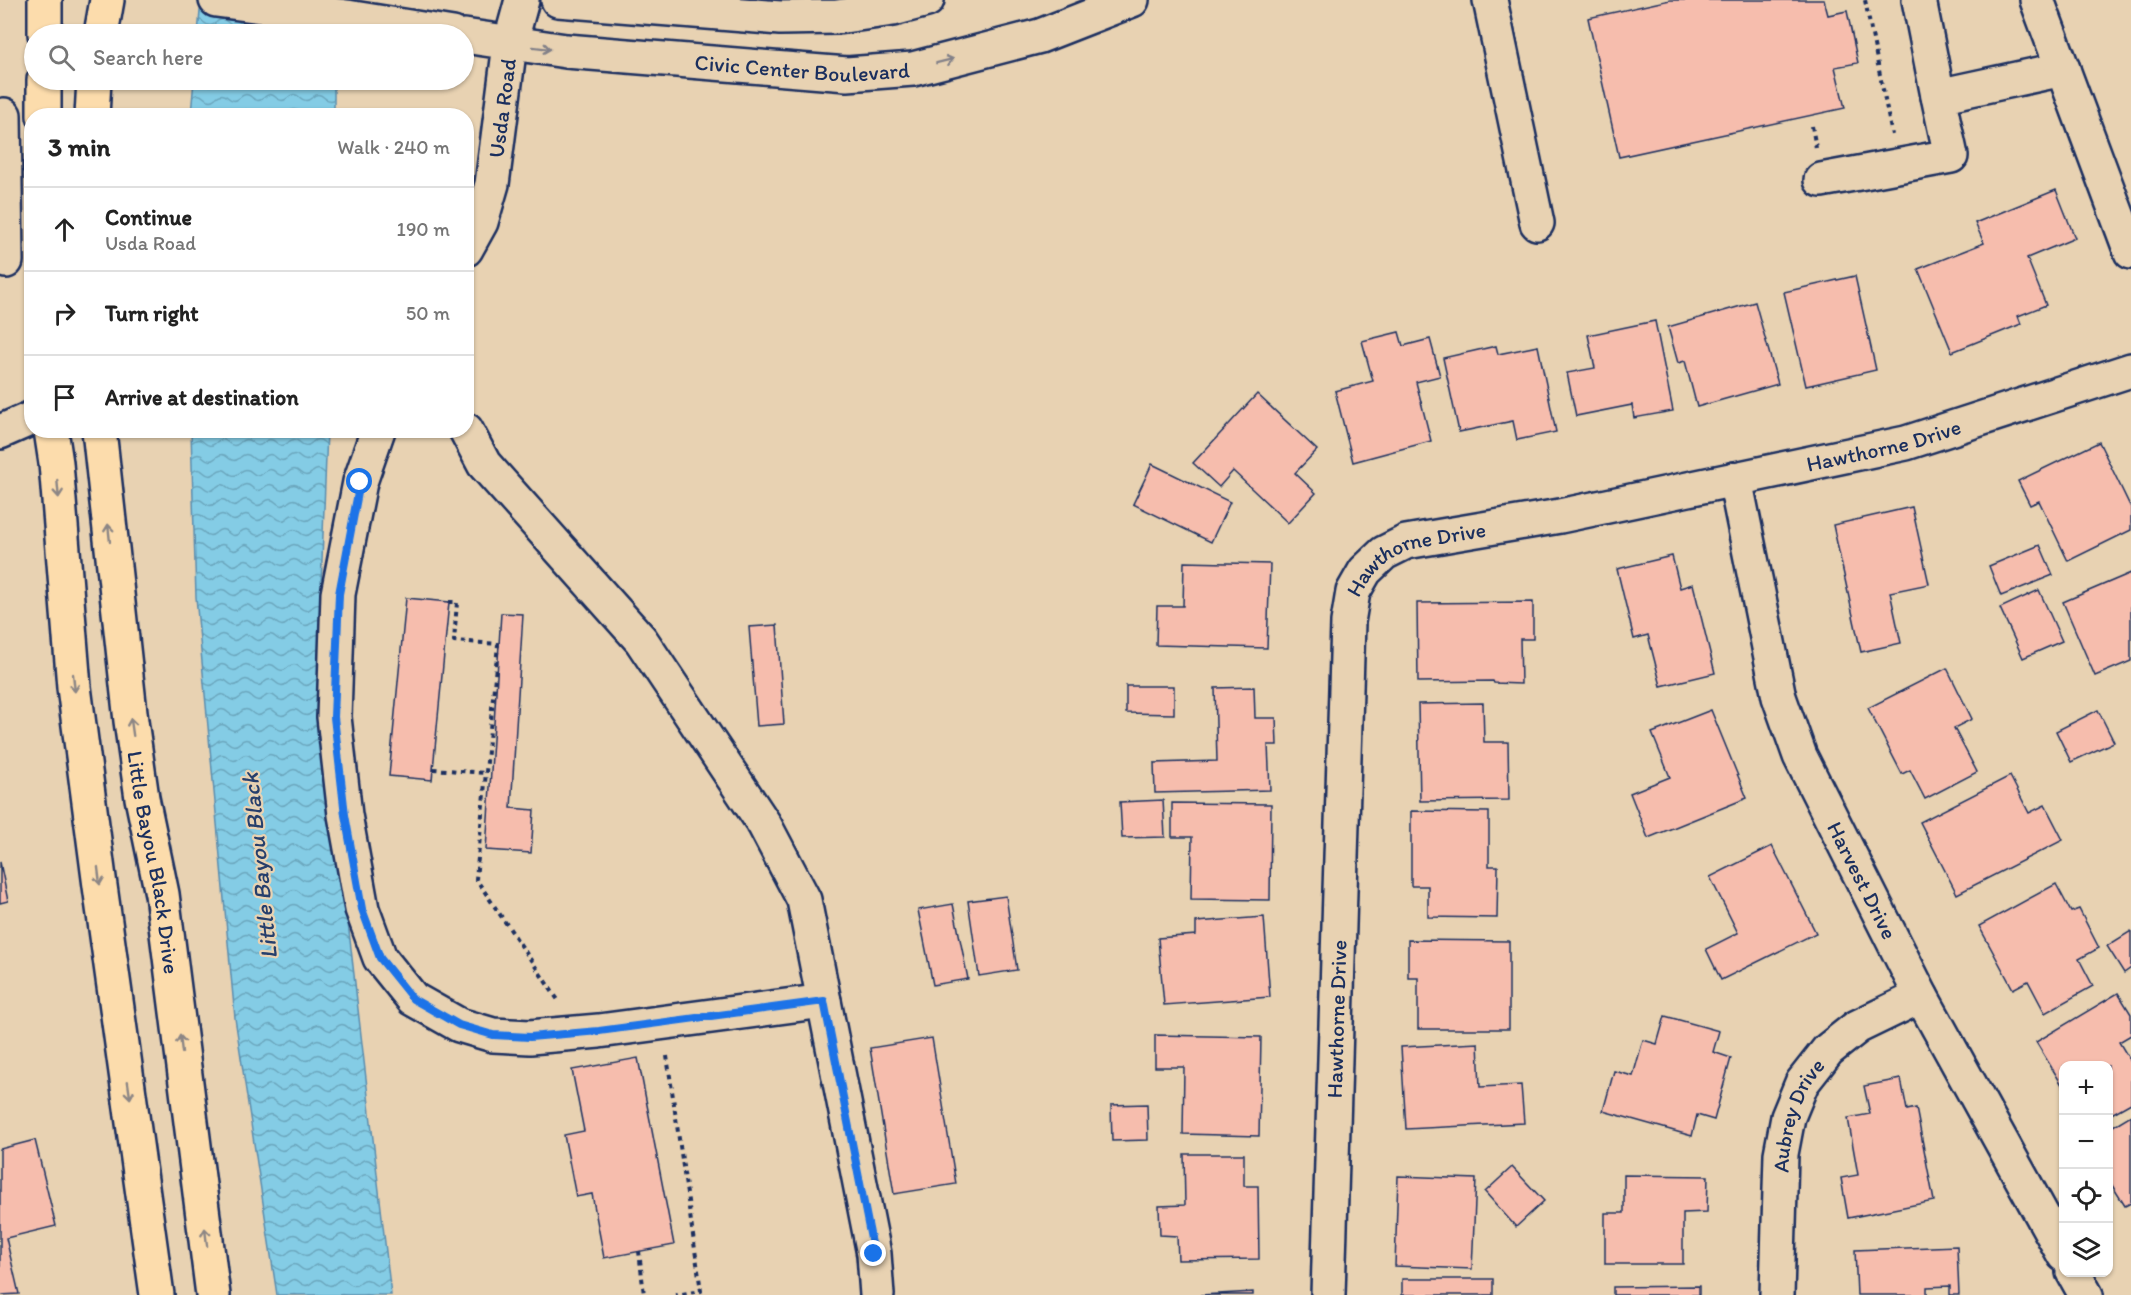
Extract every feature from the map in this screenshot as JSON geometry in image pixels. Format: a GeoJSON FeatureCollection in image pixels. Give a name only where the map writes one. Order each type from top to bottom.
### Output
{"type":"FeatureCollection","features":[{"type":"Feature","properties":{"kind":"main road"},"geometry":{"type":"LineString","coordinates":[[45,0],[45,24]]}},
{"type":"Feature","properties":{"kind":"main road"},"geometry":{"type":"LineString","coordinates":[[103,24],[107,0]]}},
{"type":"Feature","properties":{"kind":"main road"},"geometry":{"type":"LineString","coordinates":[[44,90],[44,108]]}},
{"type":"Feature","properties":{"kind":"main road"},"geometry":{"type":"LineString","coordinates":[[92,108],[93,90]]}},
{"type":"Feature","properties":{"kind":"main road"},"geometry":{"type":"LineString","coordinates":[[52,438],[74,687],[157,1295]]}},
{"type":"Feature","properties":{"kind":"main road","name":"Little Bayou Black Drive"},"geometry":{"type":"LineString","coordinates":[[100,438],[131,721],[142,798],[162,894],[213,1295]]}},
{"type":"Feature","properties":{"kind":"street"},"geometry":{"type":"LineString","coordinates":[[216,0],[391,24]]}},
{"type":"Feature","properties":{"kind":"street","name":"Usda Road"},"geometry":{"type":"LineString","coordinates":[[474,235],[481,222],[492,184],[510,44],[522,0]]}},
{"type":"Feature","properties":{"kind":"street","name":"Civic Center Boulevard"},"geometry":{"type":"LineString","coordinates":[[558,0],[780,18],[837,17],[893,9],[927,0]]}},
{"type":"Feature","properties":{"kind":"street","name":"Civic Center Boulevard"},"geometry":{"type":"LineString","coordinates":[[474,38],[566,51],[847,74],[913,69],[1040,36],[1132,0]]}},
{"type":"Feature","properties":{"kind":"street"},"geometry":{"type":"LineString","coordinates":[[1490,0],[1537,223]]}},
{"type":"Feature","properties":{"kind":"street"},"geometry":{"type":"LineString","coordinates":[[1821,180],[1951,156],[1919,0]]}},
{"type":"Feature","properties":{"kind":"street"},"geometry":{"type":"LineString","coordinates":[[2037,0],[2131,252]]}},
{"type":"Feature","properties":{"kind":"street"},"geometry":{"type":"LineString","coordinates":[[1938,96],[2063,69]]}},
{"type":"Feature","properties":{"kind":"street"},"geometry":{"type":"LineString","coordinates":[[12,118],[13,261]]}},
{"type":"Feature","properties":{"kind":"street","name":"Hawthorne Drive"},"geometry":{"type":"LineString","coordinates":[[1328,1295],[1348,634],[1353,592],[1365,571],[1384,552],[1406,542],[1560,516],[1906,443],[2131,370]]}},
{"type":"Feature","properties":{"kind":"street"},"geometry":{"type":"LineString","coordinates":[[0,432],[24,422]]}},
{"type":"Feature","properties":{"kind":"street"},"geometry":{"type":"LineString","coordinates":[[375,438],[360,482],[339,594],[334,717],[345,815],[362,909],[380,958],[413,999],[459,1025],[493,1035],[530,1037],[580,1033],[824,1001]]}},
{"type":"Feature","properties":{"kind":"street"},"geometry":{"type":"LineString","coordinates":[[470,438],[484,464],[641,640],[764,824],[804,900],[874,1254],[877,1295]]}},
{"type":"Feature","properties":{"kind":"street","name":"Harvest Drive"},"geometry":{"type":"LineString","coordinates":[[1735,479],[1779,697],[1800,756],[1921,996],[2059,1246]]}},
{"type":"Feature","properties":{"kind":"street","name":"Aubrey Drive"},"geometry":{"type":"LineString","coordinates":[[1777,1295],[1782,1154],[1788,1117],[1802,1083],[1828,1050],[1857,1027],[1921,996]]}},
{"type":"Feature","properties":{"kind":"street"},"geometry":{"type":"LineString","coordinates":[[2076,1277],[2086,1295]]}},
{"type":"Feature","properties":{"kind":"path"},"geometry":{"type":"LineString","coordinates":[[1865,0],[1898,166]]}},
{"type":"Feature","properties":{"kind":"path"},"geometry":{"type":"LineString","coordinates":[[449,602],[457,602],[454,641],[498,644],[476,879],[580,1033]]}},
{"type":"Feature","properties":{"kind":"path"},"geometry":{"type":"LineString","coordinates":[[433,769],[486,773]]}},
{"type":"Feature","properties":{"kind":"path"},"geometry":{"type":"LineString","coordinates":[[663,1023],[701,1291],[676,1295]]}},
{"type":"Feature","properties":{"kind":"path"},"geometry":{"type":"LineString","coordinates":[[639,1251],[644,1295]]}},
{"type":"Feature","properties":{"kind":"water"},"geometry":{"type":"Polygon","coordinates":[[[201,0],[338,0],[337,24],[199,24],[201,0]]]}},
{"type":"Feature","properties":{"kind":"water"},"geometry":{"type":"Polygon","coordinates":[[[193,90],[334,90],[334,108],[192,108],[193,90]]]}},
{"type":"Feature","properties":{"kind":"water","name":"Little Bayou Black"},"geometry":{"type":"Polygon","coordinates":[[[191,438],[327,438],[318,663],[391,1295],[277,1295],[235,1018],[196,597],[191,438]]]}},
{"type":"Feature","properties":{"kind":"building"},"geometry":{"type":"Polygon","coordinates":[[[1670,0],[1824,0],[1828,15],[1847,11],[1858,63],[1835,67],[1845,108],[1619,157],[1588,18],[1670,0]]]}},
{"type":"Feature","properties":{"kind":"building"},"geometry":{"type":"Polygon","coordinates":[[[2056,190],[2075,238],[2027,258],[2046,305],[2018,316],[2021,324],[1952,352],[1918,269],[1984,243],[1975,223],[2056,190]]]}},
{"type":"Feature","properties":{"kind":"building"},"geometry":{"type":"Polygon","coordinates":[[[1855,276],[1876,370],[1806,386],[1784,292],[1855,276]]]}},
{"type":"Feature","properties":{"kind":"building"},"geometry":{"type":"Polygon","coordinates":[[[1755,302],[1778,384],[1697,407],[1685,361],[1678,363],[1668,327],[1755,302]]]}},
{"type":"Feature","properties":{"kind":"building"},"geometry":{"type":"Polygon","coordinates":[[[1655,321],[1673,411],[1634,418],[1632,405],[1576,416],[1567,373],[1595,368],[1588,335],[1655,321]]]}},
{"type":"Feature","properties":{"kind":"building"},"geometry":{"type":"Polygon","coordinates":[[[1399,332],[1403,346],[1430,339],[1440,376],[1416,382],[1431,441],[1353,462],[1335,391],[1373,381],[1362,341],[1399,332]]]}},
{"type":"Feature","properties":{"kind":"building"},"geometry":{"type":"Polygon","coordinates":[[[1496,346],[1498,354],[1538,346],[1556,432],[1517,440],[1513,421],[1459,432],[1443,358],[1496,346]]]}},
{"type":"Feature","properties":{"kind":"building"},"geometry":{"type":"Polygon","coordinates":[[[1257,394],[1317,450],[1295,473],[1316,493],[1288,523],[1233,471],[1219,487],[1193,463],[1257,394]]]}},
{"type":"Feature","properties":{"kind":"building"},"geometry":{"type":"Polygon","coordinates":[[[2099,442],[2131,508],[2131,530],[2068,561],[2039,501],[2030,505],[2018,481],[2099,442]]]}},
{"type":"Feature","properties":{"kind":"building"},"geometry":{"type":"Polygon","coordinates":[[[1152,464],[1230,502],[1211,542],[1133,504],[1152,464]]]}},
{"type":"Feature","properties":{"kind":"building"},"geometry":{"type":"Polygon","coordinates":[[[1912,507],[1929,584],[1890,592],[1901,643],[1861,652],[1833,525],[1912,507]]]}},
{"type":"Feature","properties":{"kind":"building"},"geometry":{"type":"Polygon","coordinates":[[[2040,545],[2053,575],[2001,596],[1989,566],[2040,545]]]}},
{"type":"Feature","properties":{"kind":"building"},"geometry":{"type":"Polygon","coordinates":[[[1672,556],[1680,588],[1693,584],[1715,673],[1661,686],[1648,635],[1634,639],[1617,569],[1672,556]]]}},
{"type":"Feature","properties":{"kind":"building"},"geometry":{"type":"Polygon","coordinates":[[[1184,562],[1270,564],[1267,648],[1156,645],[1157,606],[1183,606],[1184,562]]]}},
{"type":"Feature","properties":{"kind":"building"},"geometry":{"type":"Polygon","coordinates":[[[2131,573],[2131,661],[2095,676],[2063,602],[2131,573]]]}},
{"type":"Feature","properties":{"kind":"building"},"geometry":{"type":"Polygon","coordinates":[[[2039,590],[2062,641],[2023,658],[2000,608],[2039,590]]]}},
{"type":"Feature","properties":{"kind":"building"},"geometry":{"type":"Polygon","coordinates":[[[406,598],[449,602],[432,780],[389,776],[406,598]]]}},
{"type":"Feature","properties":{"kind":"building"},"geometry":{"type":"Polygon","coordinates":[[[1533,602],[1533,639],[1520,639],[1521,684],[1494,683],[1493,681],[1418,682],[1417,603],[1533,602]]]}},
{"type":"Feature","properties":{"kind":"building"},"geometry":{"type":"Polygon","coordinates":[[[501,613],[523,614],[511,808],[534,810],[531,853],[486,850],[501,613]]]}},
{"type":"Feature","properties":{"kind":"building"},"geometry":{"type":"Polygon","coordinates":[[[777,625],[784,724],[757,726],[749,627],[777,625]]]}},
{"type":"Feature","properties":{"kind":"building"},"geometry":{"type":"Polygon","coordinates":[[[1947,668],[1972,719],[1954,728],[1977,772],[1925,799],[1910,770],[1902,774],[1868,708],[1947,668]]]}},
{"type":"Feature","properties":{"kind":"building"},"geometry":{"type":"Polygon","coordinates":[[[1126,686],[1174,686],[1174,714],[1126,713],[1126,686]]]}},
{"type":"Feature","properties":{"kind":"building"},"geometry":{"type":"Polygon","coordinates":[[[1254,687],[1255,718],[1276,718],[1277,745],[1268,745],[1270,790],[1155,793],[1154,763],[1217,761],[1215,688],[1254,687]]]}},
{"type":"Feature","properties":{"kind":"building"},"geometry":{"type":"Polygon","coordinates":[[[1483,703],[1484,742],[1508,742],[1509,800],[1420,801],[1418,704],[1483,703]]]}},
{"type":"Feature","properties":{"kind":"building"},"geometry":{"type":"Polygon","coordinates":[[[1711,710],[1747,798],[1648,838],[1630,793],[1670,777],[1652,733],[1711,710]]]}},
{"type":"Feature","properties":{"kind":"building"},"geometry":{"type":"Polygon","coordinates":[[[2098,710],[2114,742],[2071,762],[2056,731],[2098,710]]]}},
{"type":"Feature","properties":{"kind":"building"},"geometry":{"type":"Polygon","coordinates":[[[2010,776],[2029,813],[2045,805],[2063,840],[1957,894],[1920,822],[2010,776]]]}},
{"type":"Feature","properties":{"kind":"building"},"geometry":{"type":"Polygon","coordinates":[[[1163,800],[1165,837],[1122,838],[1120,802],[1163,800]]]}},
{"type":"Feature","properties":{"kind":"building"},"geometry":{"type":"Polygon","coordinates":[[[1172,803],[1271,804],[1270,900],[1191,899],[1192,837],[1172,837],[1172,803]]]}},
{"type":"Feature","properties":{"kind":"building"},"geometry":{"type":"Polygon","coordinates":[[[1411,811],[1489,812],[1489,866],[1498,866],[1497,918],[1428,917],[1428,886],[1411,886],[1411,811]]]}},
{"type":"Feature","properties":{"kind":"building"},"geometry":{"type":"Polygon","coordinates":[[[1772,846],[1816,933],[1721,980],[1706,949],[1738,933],[1710,877],[1772,846]]]}},
{"type":"Feature","properties":{"kind":"building"},"geometry":{"type":"Polygon","coordinates":[[[0,862],[8,901],[0,903],[0,862]]]}},
{"type":"Feature","properties":{"kind":"building"},"geometry":{"type":"Polygon","coordinates":[[[2056,884],[2071,912],[2079,909],[2099,948],[2079,959],[2093,986],[2045,1013],[2028,981],[2013,989],[1979,926],[2056,884]]]}},
{"type":"Feature","properties":{"kind":"building"},"geometry":{"type":"Polygon","coordinates":[[[1006,896],[1017,970],[979,976],[968,901],[1006,896]]]}},
{"type":"Feature","properties":{"kind":"building"},"geometry":{"type":"Polygon","coordinates":[[[953,904],[968,979],[933,985],[918,910],[953,904]]]}},
{"type":"Feature","properties":{"kind":"building"},"geometry":{"type":"Polygon","coordinates":[[[1264,917],[1270,997],[1164,1005],[1158,938],[1196,935],[1196,922],[1264,917]]]}},
{"type":"Feature","properties":{"kind":"building"},"geometry":{"type":"Polygon","coordinates":[[[2131,931],[2131,968],[2124,973],[2107,946],[2131,931]]]}},
{"type":"Feature","properties":{"kind":"building"},"geometry":{"type":"Polygon","coordinates":[[[1408,940],[1509,941],[1509,1029],[1418,1029],[1418,978],[1408,978],[1408,940]]]}},
{"type":"Feature","properties":{"kind":"building"},"geometry":{"type":"Polygon","coordinates":[[[2118,993],[2131,1014],[2131,1035],[2119,1042],[2131,1062],[2131,1103],[2113,1113],[2113,1061],[2059,1061],[2059,1080],[2036,1042],[2118,993]]]}},
{"type":"Feature","properties":{"kind":"building"},"geometry":{"type":"Polygon","coordinates":[[[1665,1016],[1719,1031],[1713,1052],[1731,1058],[1714,1120],[1697,1115],[1692,1136],[1603,1111],[1614,1071],[1633,1076],[1643,1040],[1657,1044],[1665,1016]]]}},
{"type":"Feature","properties":{"kind":"building"},"geometry":{"type":"Polygon","coordinates":[[[1155,1035],[1261,1037],[1259,1136],[1183,1134],[1184,1067],[1155,1067],[1155,1035]]]}},
{"type":"Feature","properties":{"kind":"building"},"geometry":{"type":"Polygon","coordinates":[[[932,1038],[956,1184],[894,1194],[870,1048],[932,1038]]]}},
{"type":"Feature","properties":{"kind":"building"},"geometry":{"type":"Polygon","coordinates":[[[1478,1043],[1480,1087],[1521,1085],[1524,1123],[1406,1129],[1401,1047],[1478,1043]]]}},
{"type":"Feature","properties":{"kind":"building"},"geometry":{"type":"Polygon","coordinates":[[[638,1058],[674,1245],[604,1258],[592,1194],[576,1197],[564,1135],[584,1131],[572,1070],[638,1058]]]}},
{"type":"Feature","properties":{"kind":"building"},"geometry":{"type":"Polygon","coordinates":[[[1901,1079],[1907,1110],[1916,1108],[1934,1201],[1848,1218],[1841,1178],[1858,1175],[1848,1118],[1870,1114],[1864,1086],[1901,1079]]]}},
{"type":"Feature","properties":{"kind":"building"},"geometry":{"type":"Polygon","coordinates":[[[1147,1104],[1148,1140],[1112,1141],[1111,1105],[1147,1104]]]}},
{"type":"Feature","properties":{"kind":"building"},"geometry":{"type":"Polygon","coordinates":[[[2131,1115],[2131,1203],[2125,1206],[2113,1187],[2113,1126],[2131,1115]]]}},
{"type":"Feature","properties":{"kind":"building"},"geometry":{"type":"Polygon","coordinates":[[[35,1140],[56,1226],[6,1238],[19,1294],[0,1295],[0,1149],[35,1140]]]}},
{"type":"Feature","properties":{"kind":"building"},"geometry":{"type":"Polygon","coordinates":[[[1184,1154],[1244,1154],[1244,1186],[1258,1186],[1259,1259],[1178,1260],[1177,1236],[1160,1235],[1159,1206],[1185,1205],[1184,1154]]]}},
{"type":"Feature","properties":{"kind":"building"},"geometry":{"type":"Polygon","coordinates":[[[1512,1167],[1544,1201],[1516,1227],[1485,1192],[1512,1167]]]}},
{"type":"Feature","properties":{"kind":"building"},"geometry":{"type":"Polygon","coordinates":[[[1624,1175],[1708,1176],[1707,1212],[1683,1213],[1683,1264],[1605,1264],[1605,1213],[1624,1213],[1624,1175]]]}},
{"type":"Feature","properties":{"kind":"building"},"geometry":{"type":"Polygon","coordinates":[[[1398,1176],[1476,1179],[1472,1269],[1395,1266],[1398,1176]]]}},
{"type":"Feature","properties":{"kind":"building"},"geometry":{"type":"Polygon","coordinates":[[[1957,1246],[1959,1295],[1950,1295],[1950,1286],[1927,1287],[1927,1295],[1857,1295],[1855,1250],[1957,1246]]]}},
{"type":"Feature","properties":{"kind":"building"},"geometry":{"type":"Polygon","coordinates":[[[1402,1279],[1493,1279],[1493,1295],[1402,1295],[1402,1279]]]}},
{"type":"Feature","properties":{"kind":"building"},"geometry":{"type":"Polygon","coordinates":[[[1699,1286],[1699,1295],[1613,1295],[1613,1287],[1699,1286]]]}},
{"type":"Feature","properties":{"kind":"building"},"geometry":{"type":"Polygon","coordinates":[[[1253,1292],[1253,1295],[1200,1295],[1253,1292]]]}},
{"type":"Feature","properties":{"kind":"route"},"geometry":{"type":"LineString","coordinates":[[360,482],[339,594],[334,717],[345,815],[362,909],[380,958],[413,999],[459,1025],[493,1035],[530,1037],[599,1031],[824,1001],[874,1254]]}}]}
